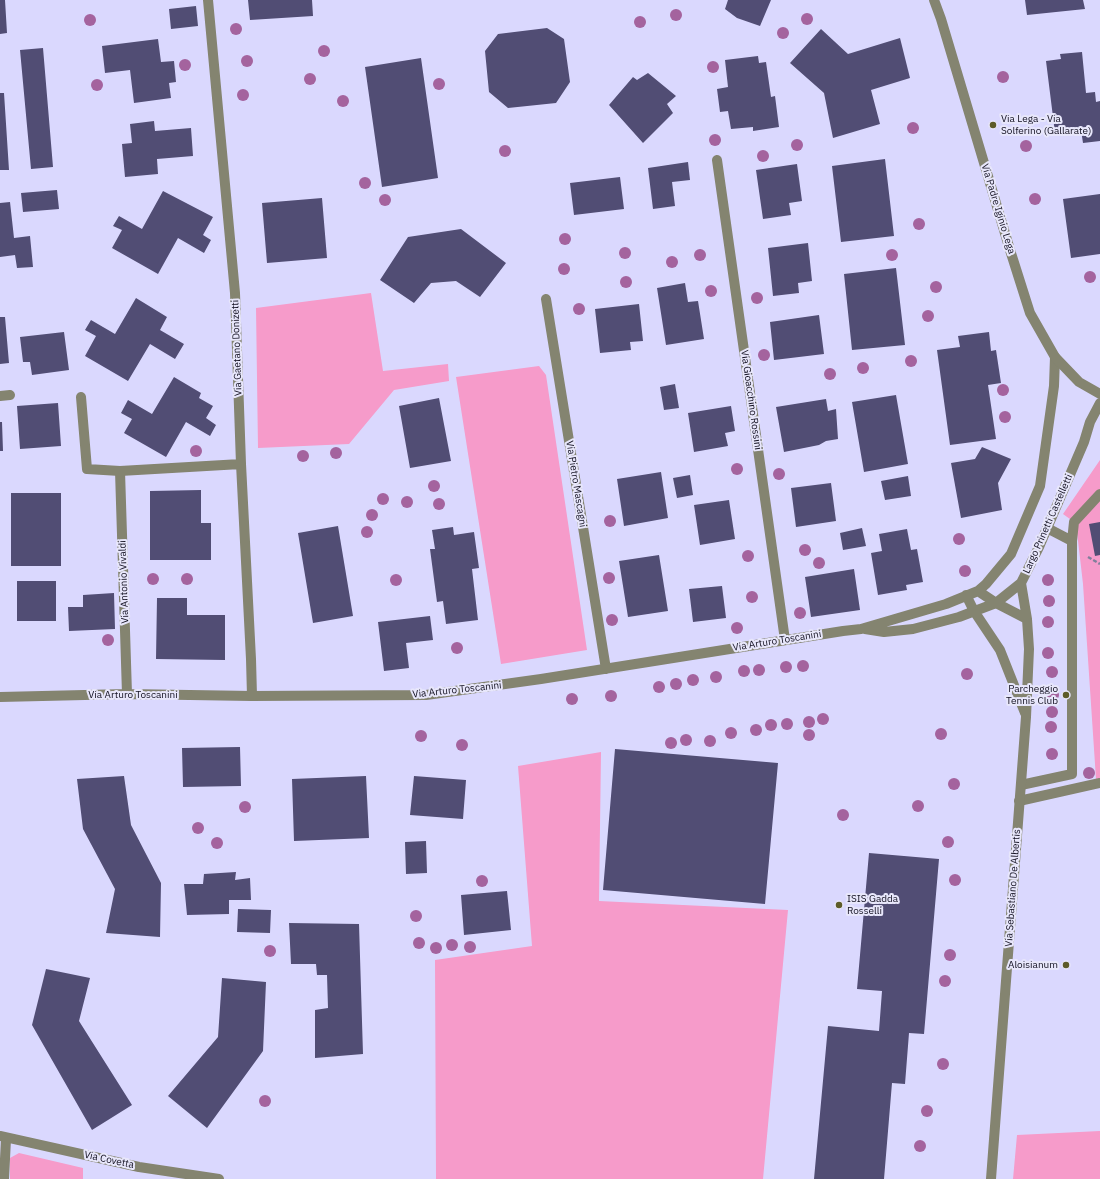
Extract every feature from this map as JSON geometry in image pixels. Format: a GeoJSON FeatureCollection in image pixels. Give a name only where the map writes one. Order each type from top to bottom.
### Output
{"type":"FeatureCollection","features":[{"type":"Feature","properties":{"kind":"street","name":"Via Gaetano Donizetti"},"geometry":{"type":"LineString","coordinates":[[208,0],[235,293],[241,464],[252,696]]}},
{"type":"Feature","properties":{"kind":"street","name":"Via Padre Iginio Lega"},"geometry":{"type":"LineString","coordinates":[[934,0],[1030,313],[1055,357],[1078,382],[1100,394]]}},
{"type":"Feature","properties":{"kind":"street","name":"Via Gioacchino Rossini"},"geometry":{"type":"LineString","coordinates":[[717,160],[785,640]]}},
{"type":"Feature","properties":{"kind":"street","name":"Via Pietro Mascagni"},"geometry":{"type":"LineString","coordinates":[[546,299],[606,669]]}},
{"type":"Feature","properties":{"kind":"street"},"geometry":{"type":"LineString","coordinates":[[861,629],[946,604],[978,591],[986,584],[1011,554],[1040,486],[1054,386],[1055,357]]}},
{"type":"Feature","properties":{"kind":"street"},"geometry":{"type":"LineString","coordinates":[[81,397],[87,469],[120,471],[241,464]]}},
{"type":"Feature","properties":{"kind":"street","name":"Largo Prinetti Castelletti"},"geometry":{"type":"LineString","coordinates":[[861,629],[884,632],[913,629],[959,617],[996,603],[1021,583],[1040,547],[1084,442],[1090,422],[1100,403]]}},
{"type":"Feature","properties":{"kind":"street","name":"Via Antonio Vivaldi"},"geometry":{"type":"LineString","coordinates":[[120,471],[127,694]]}},
{"type":"Feature","properties":{"kind":"street"},"geometry":{"type":"LineString","coordinates":[[1021,785],[1072,774],[1072,541],[1074,522],[1100,494]]}},
{"type":"Feature","properties":{"kind":"street"},"geometry":{"type":"LineString","coordinates":[[1047,528],[1072,541]]}},
{"type":"Feature","properties":{"kind":"street","name":"Via Sebastiano De Albertis"},"geometry":{"type":"LineString","coordinates":[[991,1179],[1026,716],[1029,649],[1021,583]]}},
{"type":"Feature","properties":{"kind":"street"},"geometry":{"type":"LineString","coordinates":[[978,591],[996,603],[1026,619]]}},
{"type":"Feature","properties":{"kind":"street","name":"Via Sebastiano De Albertis"},"geometry":{"type":"LineString","coordinates":[[966,595],[974,611],[1000,650],[1026,716]]}},
{"type":"Feature","properties":{"kind":"street","name":"Via Arturo Toscanini"},"geometry":{"type":"LineString","coordinates":[[0,697],[127,694],[252,696],[426,694],[493,687],[861,629]]}},
{"type":"Feature","properties":{"kind":"street"},"geometry":{"type":"LineString","coordinates":[[1020,800],[1100,783]]}},
{"type":"Feature","properties":{"kind":"street"},"geometry":{"type":"LineString","coordinates":[[3,1138],[4,1179]]}},
{"type":"Feature","properties":{"kind":"street","name":"Via Covetta"},"geometry":{"type":"LineString","coordinates":[[3,1138],[139,1167],[219,1179]]}},
{"type":"Feature","properties":{"kind":"shaded area"},"geometry":{"type":"Polygon","coordinates":[[[371,293],[383,371],[448,364],[449,381],[394,390],[349,444],[258,448],[256,308],[371,293]]]}},
{"type":"Feature","properties":{"kind":"shaded area"},"geometry":{"type":"Polygon","coordinates":[[[539,366],[546,375],[587,650],[501,664],[456,377],[539,366]]]}},
{"type":"Feature","properties":{"kind":"shaded area"},"geometry":{"type":"Polygon","coordinates":[[[1100,460],[1100,778],[1096,779],[1083,584],[1077,532],[1074,522],[1063,514],[1100,460]]]}},
{"type":"Feature","properties":{"kind":"shaded area"},"geometry":{"type":"Polygon","coordinates":[[[601,752],[599,901],[788,910],[763,1179],[436,1179],[435,960],[532,946],[518,766],[601,752]]]}},
{"type":"Feature","properties":{"kind":"shaded area"},"geometry":{"type":"Polygon","coordinates":[[[1100,1131],[1100,1179],[1013,1179],[1017,1135],[1100,1131]]]}},
{"type":"Feature","properties":{"kind":"shaded area"},"geometry":{"type":"Polygon","coordinates":[[[19,1153],[83,1168],[83,1179],[10,1179],[10,1158],[19,1153]]]}},
{"type":"Feature","properties":{"kind":"building"},"geometry":{"type":"Polygon","coordinates":[[[0,0],[5,0],[7,33],[0,34],[0,0]]]}},
{"type":"Feature","properties":{"kind":"building"},"geometry":{"type":"Polygon","coordinates":[[[248,0],[312,0],[313,16],[250,20],[248,0]]]}},
{"type":"Feature","properties":{"kind":"building"},"geometry":{"type":"Polygon","coordinates":[[[728,0],[771,0],[760,26],[737,18],[725,9],[728,0]]]}},
{"type":"Feature","properties":{"kind":"building"},"geometry":{"type":"Polygon","coordinates":[[[1025,0],[1083,0],[1085,9],[1027,15],[1025,0]]]}},
{"type":"Feature","properties":{"kind":"building"},"geometry":{"type":"Polygon","coordinates":[[[196,6],[198,26],[171,29],[169,9],[196,6]]]}},
{"type":"Feature","properties":{"kind":"building"},"geometry":{"type":"Polygon","coordinates":[[[547,28],[564,39],[570,82],[556,103],[508,108],[489,92],[485,51],[498,34],[547,28]]]}},
{"type":"Feature","properties":{"kind":"building"},"geometry":{"type":"Polygon","coordinates":[[[821,29],[848,54],[900,38],[910,78],[871,90],[880,124],[833,138],[824,93],[790,63],[821,29]]]}},
{"type":"Feature","properties":{"kind":"building"},"geometry":{"type":"Polygon","coordinates":[[[158,39],[161,62],[174,61],[176,82],[169,83],[171,98],[134,103],[130,70],[105,73],[102,46],[158,39]]]}},
{"type":"Feature","properties":{"kind":"building"},"geometry":{"type":"Polygon","coordinates":[[[43,48],[53,167],[31,169],[20,50],[43,48]]]}},
{"type":"Feature","properties":{"kind":"building"},"geometry":{"type":"Polygon","coordinates":[[[1082,52],[1086,93],[1095,92],[1096,102],[1100,101],[1100,141],[1083,143],[1081,130],[1055,133],[1046,61],[1061,59],[1060,54],[1082,52]]]}},
{"type":"Feature","properties":{"kind":"building"},"geometry":{"type":"Polygon","coordinates":[[[758,56],[759,63],[766,62],[771,97],[775,96],[779,127],[753,131],[753,127],[731,129],[728,111],[720,112],[717,89],[728,87],[725,60],[758,56]]]}},
{"type":"Feature","properties":{"kind":"building"},"geometry":{"type":"Polygon","coordinates":[[[421,58],[438,178],[382,187],[365,67],[421,58]]]}},
{"type":"Feature","properties":{"kind":"building"},"geometry":{"type":"Polygon","coordinates":[[[648,73],[676,96],[667,104],[673,113],[643,143],[609,105],[633,77],[637,80],[648,73]]]}},
{"type":"Feature","properties":{"kind":"building"},"geometry":{"type":"Polygon","coordinates":[[[0,93],[4,93],[9,170],[0,170],[0,93]]]}},
{"type":"Feature","properties":{"kind":"building"},"geometry":{"type":"Polygon","coordinates":[[[154,121],[155,131],[191,128],[193,156],[157,159],[158,174],[125,177],[122,144],[132,143],[130,124],[154,121]]]}},
{"type":"Feature","properties":{"kind":"building"},"geometry":{"type":"Polygon","coordinates":[[[885,159],[894,236],[841,242],[832,166],[885,159]]]}},
{"type":"Feature","properties":{"kind":"building"},"geometry":{"type":"Polygon","coordinates":[[[688,162],[690,180],[672,182],[675,206],[653,209],[648,168],[688,162]]]}},
{"type":"Feature","properties":{"kind":"building"},"geometry":{"type":"Polygon","coordinates":[[[797,164],[802,201],[789,203],[791,215],[763,219],[756,170],[797,164]]]}},
{"type":"Feature","properties":{"kind":"building"},"geometry":{"type":"Polygon","coordinates":[[[620,177],[624,209],[574,215],[570,183],[620,177]]]}},
{"type":"Feature","properties":{"kind":"building"},"geometry":{"type":"Polygon","coordinates":[[[57,190],[59,209],[23,212],[21,193],[57,190]]]}},
{"type":"Feature","properties":{"kind":"building"},"geometry":{"type":"Polygon","coordinates":[[[163,191],[213,217],[203,235],[211,240],[204,253],[178,238],[158,274],[112,248],[122,230],[113,226],[119,216],[142,229],[163,191]]]}},
{"type":"Feature","properties":{"kind":"building"},"geometry":{"type":"Polygon","coordinates":[[[1100,194],[1100,254],[1071,258],[1063,199],[1100,194]]]}},
{"type":"Feature","properties":{"kind":"building"},"geometry":{"type":"Polygon","coordinates":[[[322,198],[327,258],[267,263],[262,203],[322,198]]]}},
{"type":"Feature","properties":{"kind":"building"},"geometry":{"type":"Polygon","coordinates":[[[10,202],[14,238],[30,236],[33,267],[17,268],[15,255],[0,257],[0,203],[10,202]]]}},
{"type":"Feature","properties":{"kind":"building"},"geometry":{"type":"Polygon","coordinates":[[[461,229],[506,263],[480,297],[456,281],[431,283],[414,303],[380,280],[408,237],[461,229]]]}},
{"type":"Feature","properties":{"kind":"building"},"geometry":{"type":"Polygon","coordinates":[[[808,243],[812,281],[798,283],[799,293],[773,296],[768,248],[808,243]]]}},
{"type":"Feature","properties":{"kind":"building"},"geometry":{"type":"Polygon","coordinates":[[[896,268],[905,345],[852,350],[844,274],[896,268]]]}},
{"type":"Feature","properties":{"kind":"building"},"geometry":{"type":"Polygon","coordinates":[[[685,283],[688,302],[698,301],[704,339],[666,345],[657,288],[685,283]]]}},
{"type":"Feature","properties":{"kind":"building"},"geometry":{"type":"Polygon","coordinates":[[[136,298],[167,317],[160,330],[184,344],[175,359],[150,344],[128,381],[85,356],[96,336],[85,330],[91,320],[115,334],[136,298]]]}},
{"type":"Feature","properties":{"kind":"building"},"geometry":{"type":"Polygon","coordinates":[[[639,304],[643,341],[630,342],[631,350],[600,353],[595,309],[639,304]]]}},
{"type":"Feature","properties":{"kind":"building"},"geometry":{"type":"Polygon","coordinates":[[[819,315],[824,354],[774,360],[770,322],[819,315]]]}},
{"type":"Feature","properties":{"kind":"building"},"geometry":{"type":"Polygon","coordinates":[[[0,317],[5,317],[9,363],[0,364],[0,317]]]}},
{"type":"Feature","properties":{"kind":"building"},"geometry":{"type":"Polygon","coordinates":[[[64,332],[69,370],[32,375],[30,362],[23,362],[20,337],[64,332]]]}},
{"type":"Feature","properties":{"kind":"building"},"geometry":{"type":"Polygon","coordinates":[[[989,332],[991,351],[996,350],[1001,383],[988,385],[996,439],[950,445],[937,350],[960,347],[958,336],[989,332]]]}},
{"type":"Feature","properties":{"kind":"building"},"geometry":{"type":"Polygon","coordinates":[[[174,377],[201,393],[199,398],[213,406],[206,418],[216,425],[210,436],[186,422],[166,457],[124,433],[132,419],[121,413],[128,400],[152,414],[174,377]]]}},
{"type":"Feature","properties":{"kind":"building"},"geometry":{"type":"Polygon","coordinates":[[[675,384],[679,408],[664,410],[660,387],[675,384]]]}},
{"type":"Feature","properties":{"kind":"building"},"geometry":{"type":"Polygon","coordinates":[[[896,395],[908,464],[864,472],[852,402],[896,395]]]}},
{"type":"Feature","properties":{"kind":"building"},"geometry":{"type":"Polygon","coordinates":[[[439,398],[451,461],[410,468],[399,406],[439,398]]]}},
{"type":"Feature","properties":{"kind":"building"},"geometry":{"type":"Polygon","coordinates":[[[826,399],[828,411],[836,409],[838,439],[826,441],[819,445],[784,452],[776,407],[826,399]]]}},
{"type":"Feature","properties":{"kind":"building"},"geometry":{"type":"Polygon","coordinates":[[[58,403],[61,446],[20,449],[17,406],[58,403]]]}},
{"type":"Feature","properties":{"kind":"building"},"geometry":{"type":"Polygon","coordinates":[[[731,406],[735,431],[725,433],[728,446],[694,452],[688,413],[731,406]]]}},
{"type":"Feature","properties":{"kind":"building"},"geometry":{"type":"Polygon","coordinates":[[[0,422],[2,422],[3,451],[0,451],[0,422]]]}},
{"type":"Feature","properties":{"kind":"building"},"geometry":{"type":"Polygon","coordinates":[[[982,447],[1011,459],[998,483],[1002,510],[961,518],[951,463],[975,459],[982,447]]]}},
{"type":"Feature","properties":{"kind":"building"},"geometry":{"type":"Polygon","coordinates":[[[661,472],[668,518],[624,526],[617,479],[661,472]]]}},
{"type":"Feature","properties":{"kind":"building"},"geometry":{"type":"Polygon","coordinates":[[[690,475],[693,495],[677,498],[673,478],[690,475]]]}},
{"type":"Feature","properties":{"kind":"building"},"geometry":{"type":"Polygon","coordinates":[[[908,476],[911,496],[885,500],[881,481],[908,476]]]}},
{"type":"Feature","properties":{"kind":"building"},"geometry":{"type":"Polygon","coordinates":[[[831,483],[836,521],[796,527],[791,488],[831,483]]]}},
{"type":"Feature","properties":{"kind":"building"},"geometry":{"type":"Polygon","coordinates":[[[201,490],[201,523],[211,523],[211,560],[150,560],[150,491],[201,490]]]}},
{"type":"Feature","properties":{"kind":"building"},"geometry":{"type":"Polygon","coordinates":[[[11,493],[61,493],[61,566],[11,566],[11,493]]]}},
{"type":"Feature","properties":{"kind":"building"},"geometry":{"type":"Polygon","coordinates":[[[729,500],[735,539],[700,545],[694,505],[729,500]]]}},
{"type":"Feature","properties":{"kind":"building"},"geometry":{"type":"Polygon","coordinates":[[[1100,522],[1100,555],[1095,556],[1089,524],[1100,522]]]}},
{"type":"Feature","properties":{"kind":"building"},"geometry":{"type":"Polygon","coordinates":[[[338,526],[353,616],[313,623],[298,533],[338,526]]]}},
{"type":"Feature","properties":{"kind":"building"},"geometry":{"type":"Polygon","coordinates":[[[453,527],[454,535],[474,532],[479,568],[472,569],[478,620],[446,624],[443,601],[437,602],[430,549],[435,549],[432,530],[453,527]]]}},
{"type":"Feature","properties":{"kind":"building"},"geometry":{"type":"Polygon","coordinates":[[[862,528],[866,546],[843,550],[840,533],[862,528]]]}},
{"type":"Feature","properties":{"kind":"building"},"geometry":{"type":"Polygon","coordinates":[[[907,529],[911,550],[917,549],[923,582],[906,585],[907,590],[878,595],[871,553],[882,551],[879,534],[907,529]]]}},
{"type":"Feature","properties":{"kind":"building"},"geometry":{"type":"Polygon","coordinates":[[[659,555],[668,611],[628,617],[619,561],[659,555]]]}},
{"type":"Feature","properties":{"kind":"building"},"geometry":{"type":"Polygon","coordinates":[[[854,569],[860,610],[811,617],[805,577],[854,569]]]}},
{"type":"Feature","properties":{"kind":"building"},"geometry":{"type":"Polygon","coordinates":[[[17,581],[56,581],[56,621],[17,621],[17,581]]]}},
{"type":"Feature","properties":{"kind":"building"},"geometry":{"type":"Polygon","coordinates":[[[722,586],[726,618],[693,622],[689,589],[722,586]]]}},
{"type":"Feature","properties":{"kind":"building"},"geometry":{"type":"Polygon","coordinates":[[[114,593],[115,629],[69,631],[68,607],[83,607],[83,595],[114,593]]]}},
{"type":"Feature","properties":{"kind":"building"},"geometry":{"type":"Polygon","coordinates":[[[157,598],[187,598],[187,615],[225,615],[225,660],[156,659],[157,598]]]}},
{"type":"Feature","properties":{"kind":"building"},"geometry":{"type":"Polygon","coordinates":[[[430,616],[433,640],[406,643],[409,668],[384,671],[378,622],[430,616]]]}},
{"type":"Feature","properties":{"kind":"building"},"geometry":{"type":"Polygon","coordinates":[[[240,747],[241,786],[183,787],[182,748],[240,747]]]}},
{"type":"Feature","properties":{"kind":"building"},"geometry":{"type":"Polygon","coordinates":[[[615,749],[778,763],[765,904],[603,890],[615,749]]]}},
{"type":"Feature","properties":{"kind":"building"},"geometry":{"type":"Polygon","coordinates":[[[124,776],[131,825],[161,883],[160,937],[106,933],[115,889],[83,829],[77,779],[124,776]]]}},
{"type":"Feature","properties":{"kind":"building"},"geometry":{"type":"Polygon","coordinates":[[[366,776],[369,838],[294,841],[292,779],[366,776]]]}},
{"type":"Feature","properties":{"kind":"building"},"geometry":{"type":"Polygon","coordinates":[[[414,776],[466,780],[463,819],[410,815],[414,776]]]}},
{"type":"Feature","properties":{"kind":"building"},"geometry":{"type":"Polygon","coordinates":[[[426,841],[427,873],[406,874],[405,842],[426,841]]]}},
{"type":"Feature","properties":{"kind":"building"},"geometry":{"type":"Polygon","coordinates":[[[869,853],[939,859],[924,1034],[909,1033],[905,1084],[892,1083],[884,1179],[814,1179],[828,1026],[879,1031],[882,991],[857,989],[869,853]]]}},
{"type":"Feature","properties":{"kind":"building"},"geometry":{"type":"Polygon","coordinates":[[[236,872],[235,880],[250,878],[251,900],[229,900],[229,914],[187,915],[184,884],[203,884],[204,874],[236,872]]]}},
{"type":"Feature","properties":{"kind":"building"},"geometry":{"type":"Polygon","coordinates":[[[507,891],[511,930],[464,935],[461,895],[507,891]]]}},
{"type":"Feature","properties":{"kind":"building"},"geometry":{"type":"Polygon","coordinates":[[[238,909],[271,910],[270,933],[237,932],[238,909]]]}},
{"type":"Feature","properties":{"kind":"building"},"geometry":{"type":"Polygon","coordinates":[[[289,923],[359,924],[363,1054],[315,1058],[315,1010],[328,1008],[327,975],[317,975],[316,964],[291,964],[289,923]]]}},
{"type":"Feature","properties":{"kind":"building"},"geometry":{"type":"Polygon","coordinates":[[[46,969],[90,978],[79,1021],[132,1105],[92,1130],[32,1025],[46,969]]]}},
{"type":"Feature","properties":{"kind":"building"},"geometry":{"type":"Polygon","coordinates":[[[222,978],[266,982],[263,1051],[207,1128],[168,1096],[218,1037],[222,978]]]}},
{"type":"Feature","properties":{"kind":"place","name":"Via Lega - Via Solferino (Gallarate)"},"geometry":{"type":"Point","coordinates":[993,125]}},
{"type":"Feature","properties":{"kind":"place","name":"Parcheggio Tennis Club"},"geometry":{"type":"Point","coordinates":[1066,695]}},
{"type":"Feature","properties":{"kind":"place","name":"ISIS Gadda Rosselli"},"geometry":{"type":"Point","coordinates":[839,905]}},
{"type":"Feature","properties":{"kind":"place","name":"Aloisianum"},"geometry":{"type":"Point","coordinates":[1066,965]}}]}
